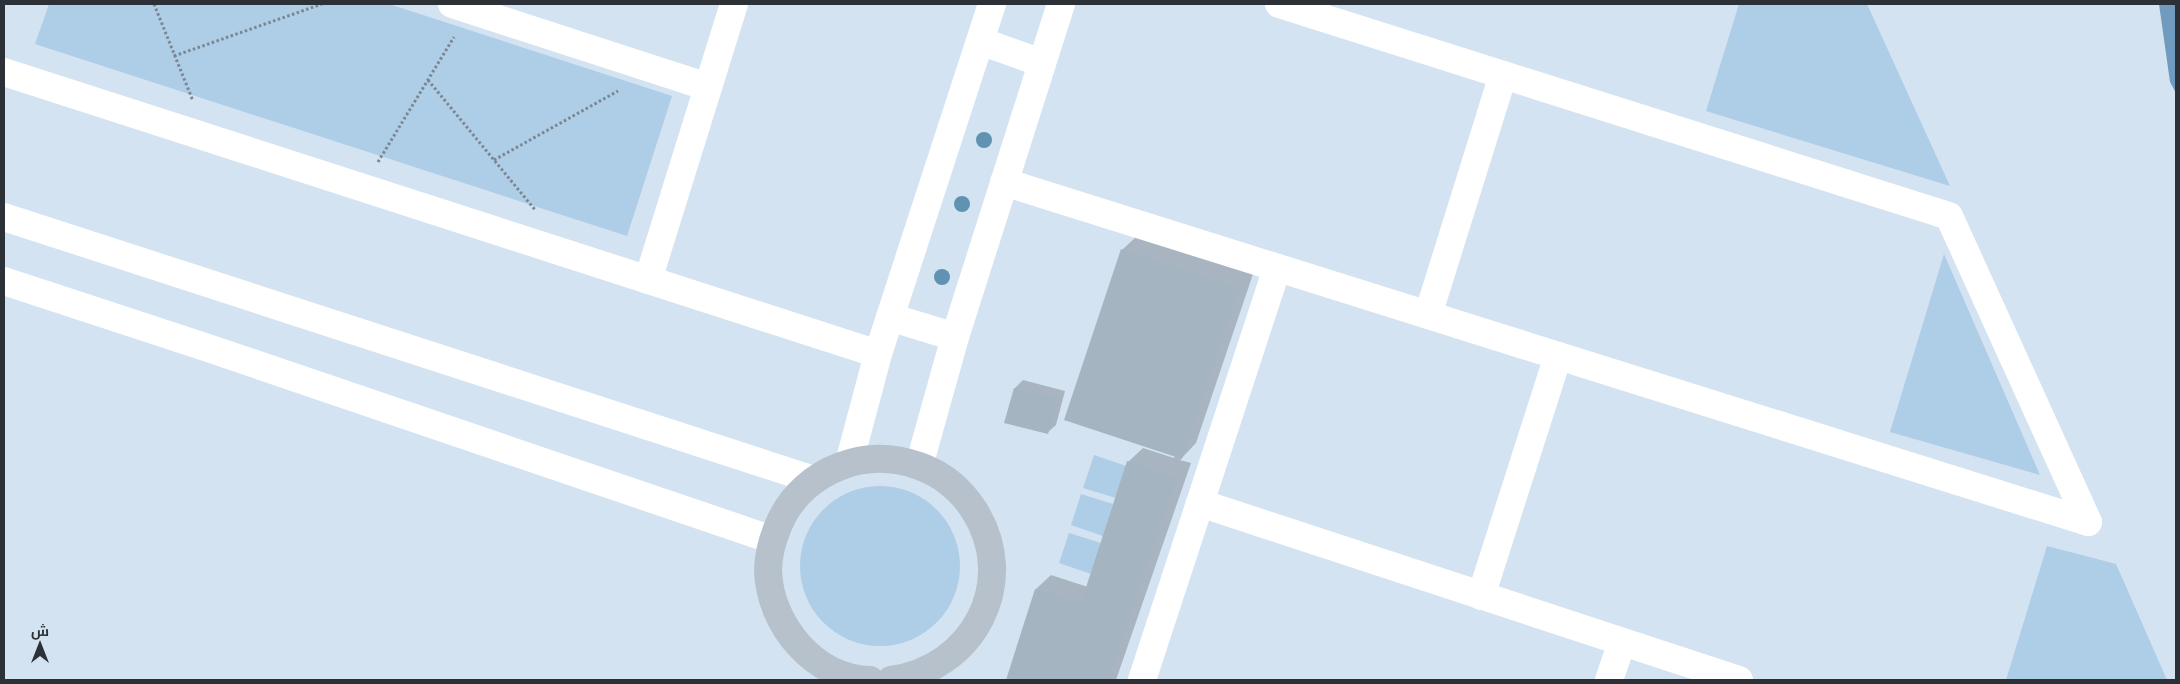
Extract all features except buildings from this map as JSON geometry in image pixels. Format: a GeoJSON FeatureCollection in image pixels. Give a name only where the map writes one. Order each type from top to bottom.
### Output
{"type":"FeatureCollection","features":[{"type":"Feature","properties":{"kind":"main road"},"geometry":{"type":"LineString","coordinates":[[823,680],[807,654],[786,630],[773,602],[768,570],[773,540],[782,517],[796,496],[814,480],[831,470],[849,463],[868,459],[888,459],[907,461],[943,477],[958,490],[980,520],[988,539],[992,558],[989,596],[983,615],[961,646],[947,660],[927,675],[891,680]]}},
{"type":"Feature","properties":{"kind":"main road"},"geometry":{"type":"LineString","coordinates":[[807,654],[833,671],[870,680]]}},
{"type":"Feature","properties":{"kind":"street"},"geometry":{"type":"LineString","coordinates":[[648,280],[734,4]]}},
{"type":"Feature","properties":{"kind":"street"},"geometry":{"type":"LineString","coordinates":[[849,463],[878,354],[992,4]]}},
{"type":"Feature","properties":{"kind":"street"},"geometry":{"type":"LineString","coordinates":[[918,466],[955,337],[1061,4]]}},
{"type":"Feature","properties":{"kind":"street"},"geometry":{"type":"LineString","coordinates":[[1004,182],[2088,522],[1949,216],[1287,5]]}},
{"type":"Feature","properties":{"kind":"street"},"geometry":{"type":"LineString","coordinates":[[464,6],[708,87]]}},
{"type":"Feature","properties":{"kind":"street"},"geometry":{"type":"LineString","coordinates":[[980,41],[1042,63]]}},
{"type":"Feature","properties":{"kind":"street"},"geometry":{"type":"LineString","coordinates":[[4,72],[878,354]]}},
{"type":"Feature","properties":{"kind":"street"},"geometry":{"type":"LineString","coordinates":[[1428,315],[1503,75]]}},
{"type":"Feature","properties":{"kind":"street"},"geometry":{"type":"LineString","coordinates":[[4,217],[814,480]]}},
{"type":"Feature","properties":{"kind":"street"},"geometry":{"type":"LineString","coordinates":[[1142,680],[1277,268]]}},
{"type":"Feature","properties":{"kind":"street"},"geometry":{"type":"LineString","coordinates":[[4,281],[205,347],[773,540]]}},
{"type":"Feature","properties":{"kind":"street"},"geometry":{"type":"LineString","coordinates":[[890,317],[955,337]]}},
{"type":"Feature","properties":{"kind":"street"},"geometry":{"type":"LineString","coordinates":[[1481,596],[1558,356]]}},
{"type":"Feature","properties":{"kind":"street"},"geometry":{"type":"LineString","coordinates":[[1200,503],[1739,680]]}},
{"type":"Feature","properties":{"kind":"street"},"geometry":{"type":"LineString","coordinates":[[1609,680],[1622,642]]}},
{"type":"Feature","properties":{"kind":"path"},"geometry":{"type":"LineString","coordinates":[[154,4],[208,138]]}},
{"type":"Feature","properties":{"kind":"path"},"geometry":{"type":"LineString","coordinates":[[174,56],[322,4]]}},
{"type":"Feature","properties":{"kind":"path"},"geometry":{"type":"LineString","coordinates":[[363,188],[428,80],[464,6]]}},
{"type":"Feature","properties":{"kind":"path"},"geometry":{"type":"LineString","coordinates":[[494,160],[656,70]]}},
{"type":"Feature","properties":{"kind":"path"},"geometry":{"type":"LineString","coordinates":[[428,80],[536,212]]}},
{"type":"Feature","properties":{"kind":"shaded area"},"geometry":{"type":"Polygon","coordinates":[[[49,4],[389,4],[672,96],[627,236],[35,44],[49,4]]]}},
{"type":"Feature","properties":{"kind":"shaded area"},"geometry":{"type":"Polygon","coordinates":[[[1739,4],[1867,4],[1950,186],[1706,111],[1739,4]]]}},
{"type":"Feature","properties":{"kind":"shaded area"},"geometry":{"type":"Polygon","coordinates":[[[2159,4],[2176,4],[2176,93],[2170,82],[2159,4]]]}},
{"type":"Feature","properties":{"kind":"shaded area"},"geometry":{"type":"Polygon","coordinates":[[[1944,254],[2040,475],[1890,432],[1944,254]]]}},
{"type":"Feature","properties":{"kind":"shaded area"},"geometry":{"type":"Polygon","coordinates":[[[1094,455],[1126,466],[1116,498],[1083,488],[1094,455]]]}},
{"type":"Feature","properties":{"kind":"shaded area"},"geometry":{"type":"Polygon","coordinates":[[[880,486],[910,492],[931,504],[942,515],[954,536],[960,566],[954,596],[942,617],[931,628],[910,640],[880,646],[850,640],[829,628],[818,617],[806,596],[800,566],[806,536],[818,515],[829,504],[850,492],[880,486]]]}},
{"type":"Feature","properties":{"kind":"shaded area"},"geometry":{"type":"Polygon","coordinates":[[[1081,494],[1113,504],[1103,536],[1071,525],[1081,494]]]}},
{"type":"Feature","properties":{"kind":"shaded area"},"geometry":{"type":"Polygon","coordinates":[[[1069,533],[1101,543],[1091,574],[1059,563],[1069,533]]]}},
{"type":"Feature","properties":{"kind":"shaded area"},"geometry":{"type":"Polygon","coordinates":[[[2047,546],[2116,564],[2167,680],[2006,680],[2047,546]]]}}]}
